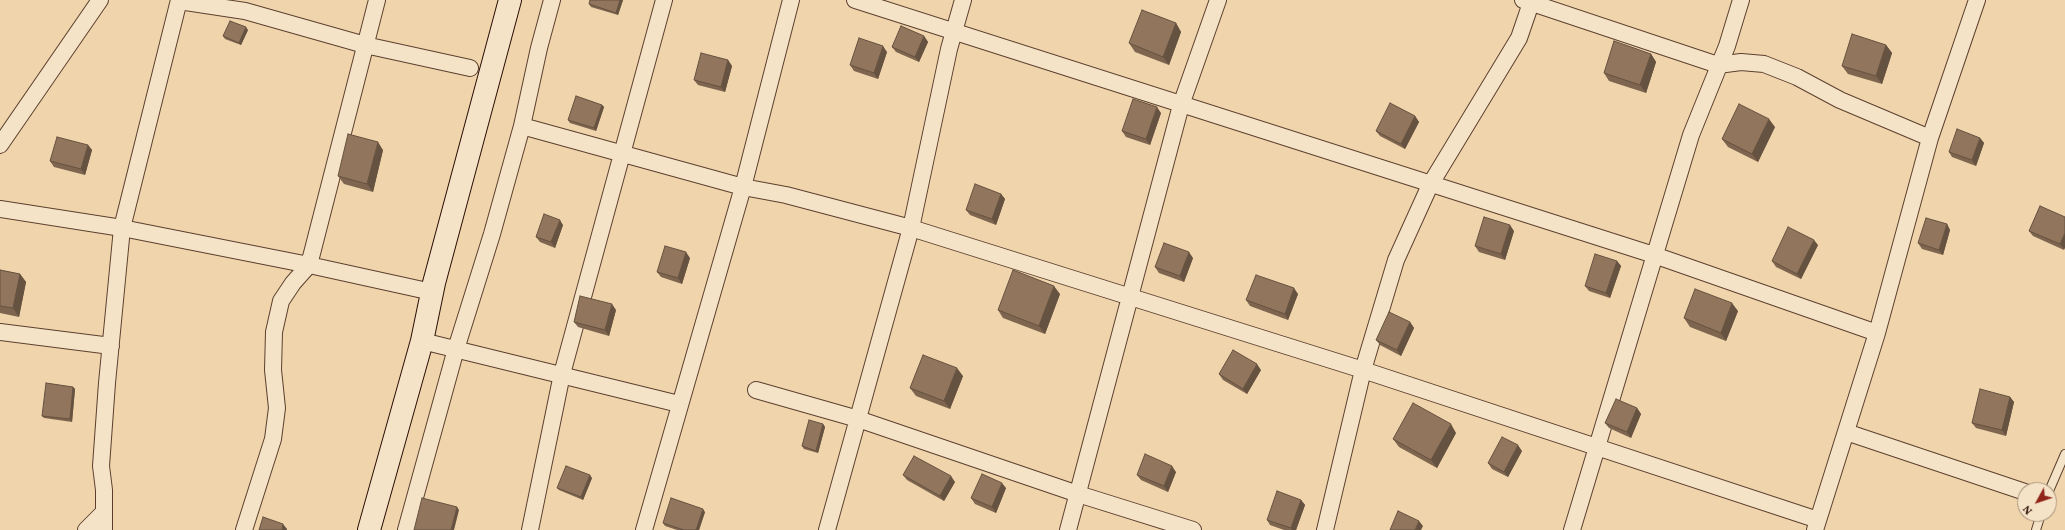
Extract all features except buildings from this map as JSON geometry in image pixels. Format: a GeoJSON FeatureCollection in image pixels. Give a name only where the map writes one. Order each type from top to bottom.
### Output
{"type":"FeatureCollection","features":[{"type":"Feature","properties":{"kind":"street"},"geometry":{"type":"LineString","coordinates":[[0,145],[100,0]]}},
{"type":"Feature","properties":{"kind":"street"},"geometry":{"type":"LineString","coordinates":[[104,530],[104,490],[101,466],[122,228],[179,0],[245,11],[364,45],[470,68]]}},
{"type":"Feature","properties":{"kind":"street"},"geometry":{"type":"LineString","coordinates":[[244,530],[273,439],[277,408],[273,370],[274,332],[281,301],[293,283],[309,265],[364,45],[377,0]]}},
{"type":"Feature","properties":{"kind":"street"},"geometry":{"type":"LineString","coordinates":[[368,530],[422,341],[432,292],[510,0]]}},
{"type":"Feature","properties":{"kind":"street"},"geometry":{"type":"LineString","coordinates":[[406,530],[456,349],[492,234],[522,126],[539,48],[552,0]]}},
{"type":"Feature","properties":{"kind":"street"},"geometry":{"type":"LineString","coordinates":[[530,530],[562,374],[664,0]]}},
{"type":"Feature","properties":{"kind":"street"},"geometry":{"type":"LineString","coordinates":[[644,530],[666,458],[679,404],[743,187],[791,0]]}},
{"type":"Feature","properties":{"kind":"street"},"geometry":{"type":"LineString","coordinates":[[855,0],[1430,185],[1654,255],[1877,333]]}},
{"type":"Feature","properties":{"kind":"street"},"geometry":{"type":"LineString","coordinates":[[827,530],[911,228],[953,32],[963,0]]}},
{"type":"Feature","properties":{"kind":"street"},"geometry":{"type":"LineString","coordinates":[[1068,530],[1181,104],[1218,0]]}},
{"type":"Feature","properties":{"kind":"street"},"geometry":{"type":"LineString","coordinates":[[1572,530],[1691,135],[1718,65],[1727,46],[1741,0]]}},
{"type":"Feature","properties":{"kind":"street"},"geometry":{"type":"LineString","coordinates":[[522,126],[743,187],[786,196],[911,228],[1363,370],[1597,447],[1816,525],[1877,333],[1930,138],[1977,0]]}},
{"type":"Feature","properties":{"kind":"street"},"geometry":{"type":"LineString","coordinates":[[1324,530],[1363,370],[1396,260],[1430,185],[1519,38],[1529,1],[1718,65],[1741,62],[1764,64],[1797,76],[1840,100],[1930,138]]}},
{"type":"Feature","properties":{"kind":"street"},"geometry":{"type":"LineString","coordinates":[[0,210],[122,228],[309,265],[432,292]]}},
{"type":"Feature","properties":{"kind":"street"},"geometry":{"type":"LineString","coordinates":[[0,332],[111,346]]}},
{"type":"Feature","properties":{"kind":"street"},"geometry":{"type":"LineString","coordinates":[[422,341],[562,374],[679,404]]}},
{"type":"Feature","properties":{"kind":"street"},"geometry":{"type":"LineString","coordinates":[[756,390],[858,419],[1078,494],[1193,530]]}},
{"type":"Feature","properties":{"kind":"street"},"geometry":{"type":"LineString","coordinates":[[1846,432],[2017,489]]}},
{"type":"Feature","properties":{"kind":"street"},"geometry":{"type":"LineString","coordinates":[[86,530],[104,512]]}},
{"type":"Feature","properties":{"kind":"lane"},"geometry":{"type":"LineString","coordinates":[[2053,482],[2065,454]]}}]}
